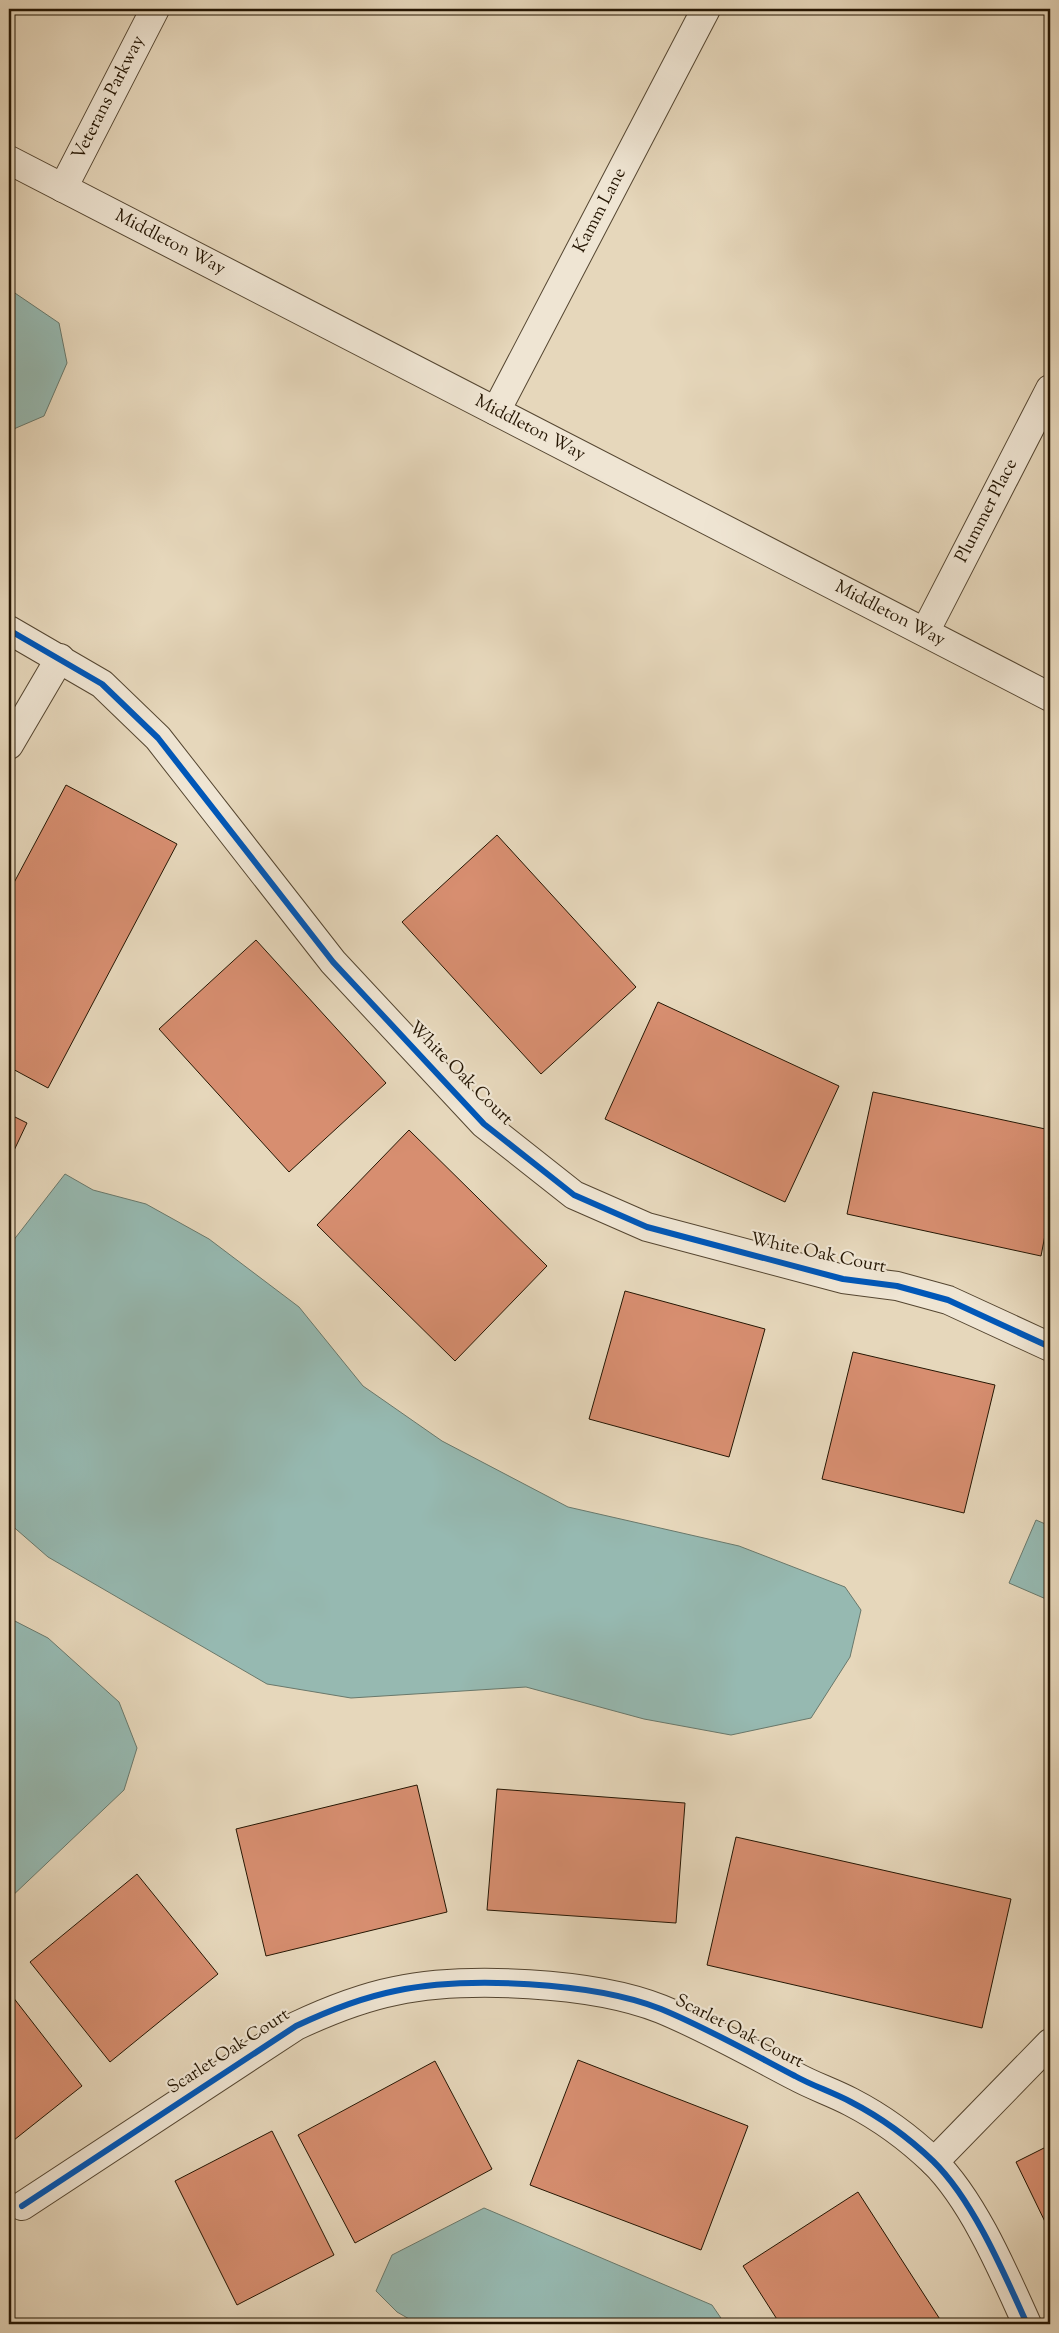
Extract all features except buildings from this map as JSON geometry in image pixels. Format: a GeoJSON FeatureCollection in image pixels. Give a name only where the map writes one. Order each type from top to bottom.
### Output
{"type":"FeatureCollection","features":[{"type":"Feature","properties":{"kind":"street","name":"Veterans Parkway"},"geometry":{"type":"LineString","coordinates":[[63,188],[155,9]]}},
{"type":"Feature","properties":{"kind":"street","name":"Kamm Lane"},"geometry":{"type":"LineString","coordinates":[[496,411],[706,9]]}},
{"type":"Feature","properties":{"kind":"street","name":"Middleton Way"},"geometry":{"type":"LineString","coordinates":[[9,160],[1050,697]]}},
{"type":"Feature","properties":{"kind":"street","name":"Plummer Place"},"geometry":{"type":"LineString","coordinates":[[924,632],[1050,389]]}},
{"type":"Feature","properties":{"kind":"street","name":"White Oak Court"},"geometry":{"type":"LineString","coordinates":[[9,630],[102,684],[158,738],[333,962],[484,1124],[574,1195],[647,1227],[843,1279],[896,1286],[948,1300],[1050,1347]]}},
{"type":"Feature","properties":{"kind":"street"},"geometry":{"type":"LineString","coordinates":[[9,745],[60,658]]}},
{"type":"Feature","properties":{"kind":"street","name":"Scarlet Oak Court"},"geometry":{"type":"LineString","coordinates":[[22,2206],[296,2026],[344,2004],[396,1990],[449,1984],[529,1985],[608,1993],[659,2008],[708,2031],[802,2080],[851,2102],[897,2130],[934,2162],[969,2208],[1027,2324]]}},
{"type":"Feature","properties":{"kind":"street"},"geometry":{"type":"LineString","coordinates":[[934,2162],[1050,2043]]}},
{"type":"Feature","properties":{"kind":"water"},"geometry":{"type":"Polygon","coordinates":[[[9,289],[59,323],[67,363],[44,416],[9,431],[9,289]]]}},
{"type":"Feature","properties":{"kind":"water"},"geometry":{"type":"Polygon","coordinates":[[[65,1174],[93,1190],[146,1204],[209,1239],[299,1307],[363,1386],[442,1441],[568,1507],[739,1546],[845,1587],[861,1610],[850,1657],[811,1718],[731,1735],[644,1719],[526,1687],[351,1698],[267,1684],[48,1557],[9,1523],[9,1246],[65,1174]]]}},
{"type":"Feature","properties":{"kind":"water"},"geometry":{"type":"Polygon","coordinates":[[[1036,1520],[1050,1526],[1050,1589],[1046,1599],[1009,1583],[1036,1520]]]}},
{"type":"Feature","properties":{"kind":"water"},"geometry":{"type":"Polygon","coordinates":[[[9,1618],[48,1638],[119,1702],[137,1748],[124,1790],[9,1899],[9,1618]]]}},
{"type":"Feature","properties":{"kind":"water"},"geometry":{"type":"Polygon","coordinates":[[[484,2208],[712,2305],[725,2324],[418,2324],[397,2312],[376,2291],[392,2255],[484,2208]]]}},
{"type":"Feature","properties":{"kind":"cycle path"},"geometry":{"type":"LineString","coordinates":[[9,630],[102,684],[158,738],[333,962],[484,1124],[574,1195],[647,1227],[843,1279],[897,1286],[948,1300],[1050,1347]]}},
{"type":"Feature","properties":{"kind":"cycle path"},"geometry":{"type":"LineString","coordinates":[[22,2206],[296,2026],[332,2010],[382,1994],[424,1986],[492,1983],[566,1987],[633,2000],[678,2016],[802,2080],[851,2102],[894,2128],[933,2161],[948,2177],[961,2196],[986,2238],[1027,2324]]}}]}
